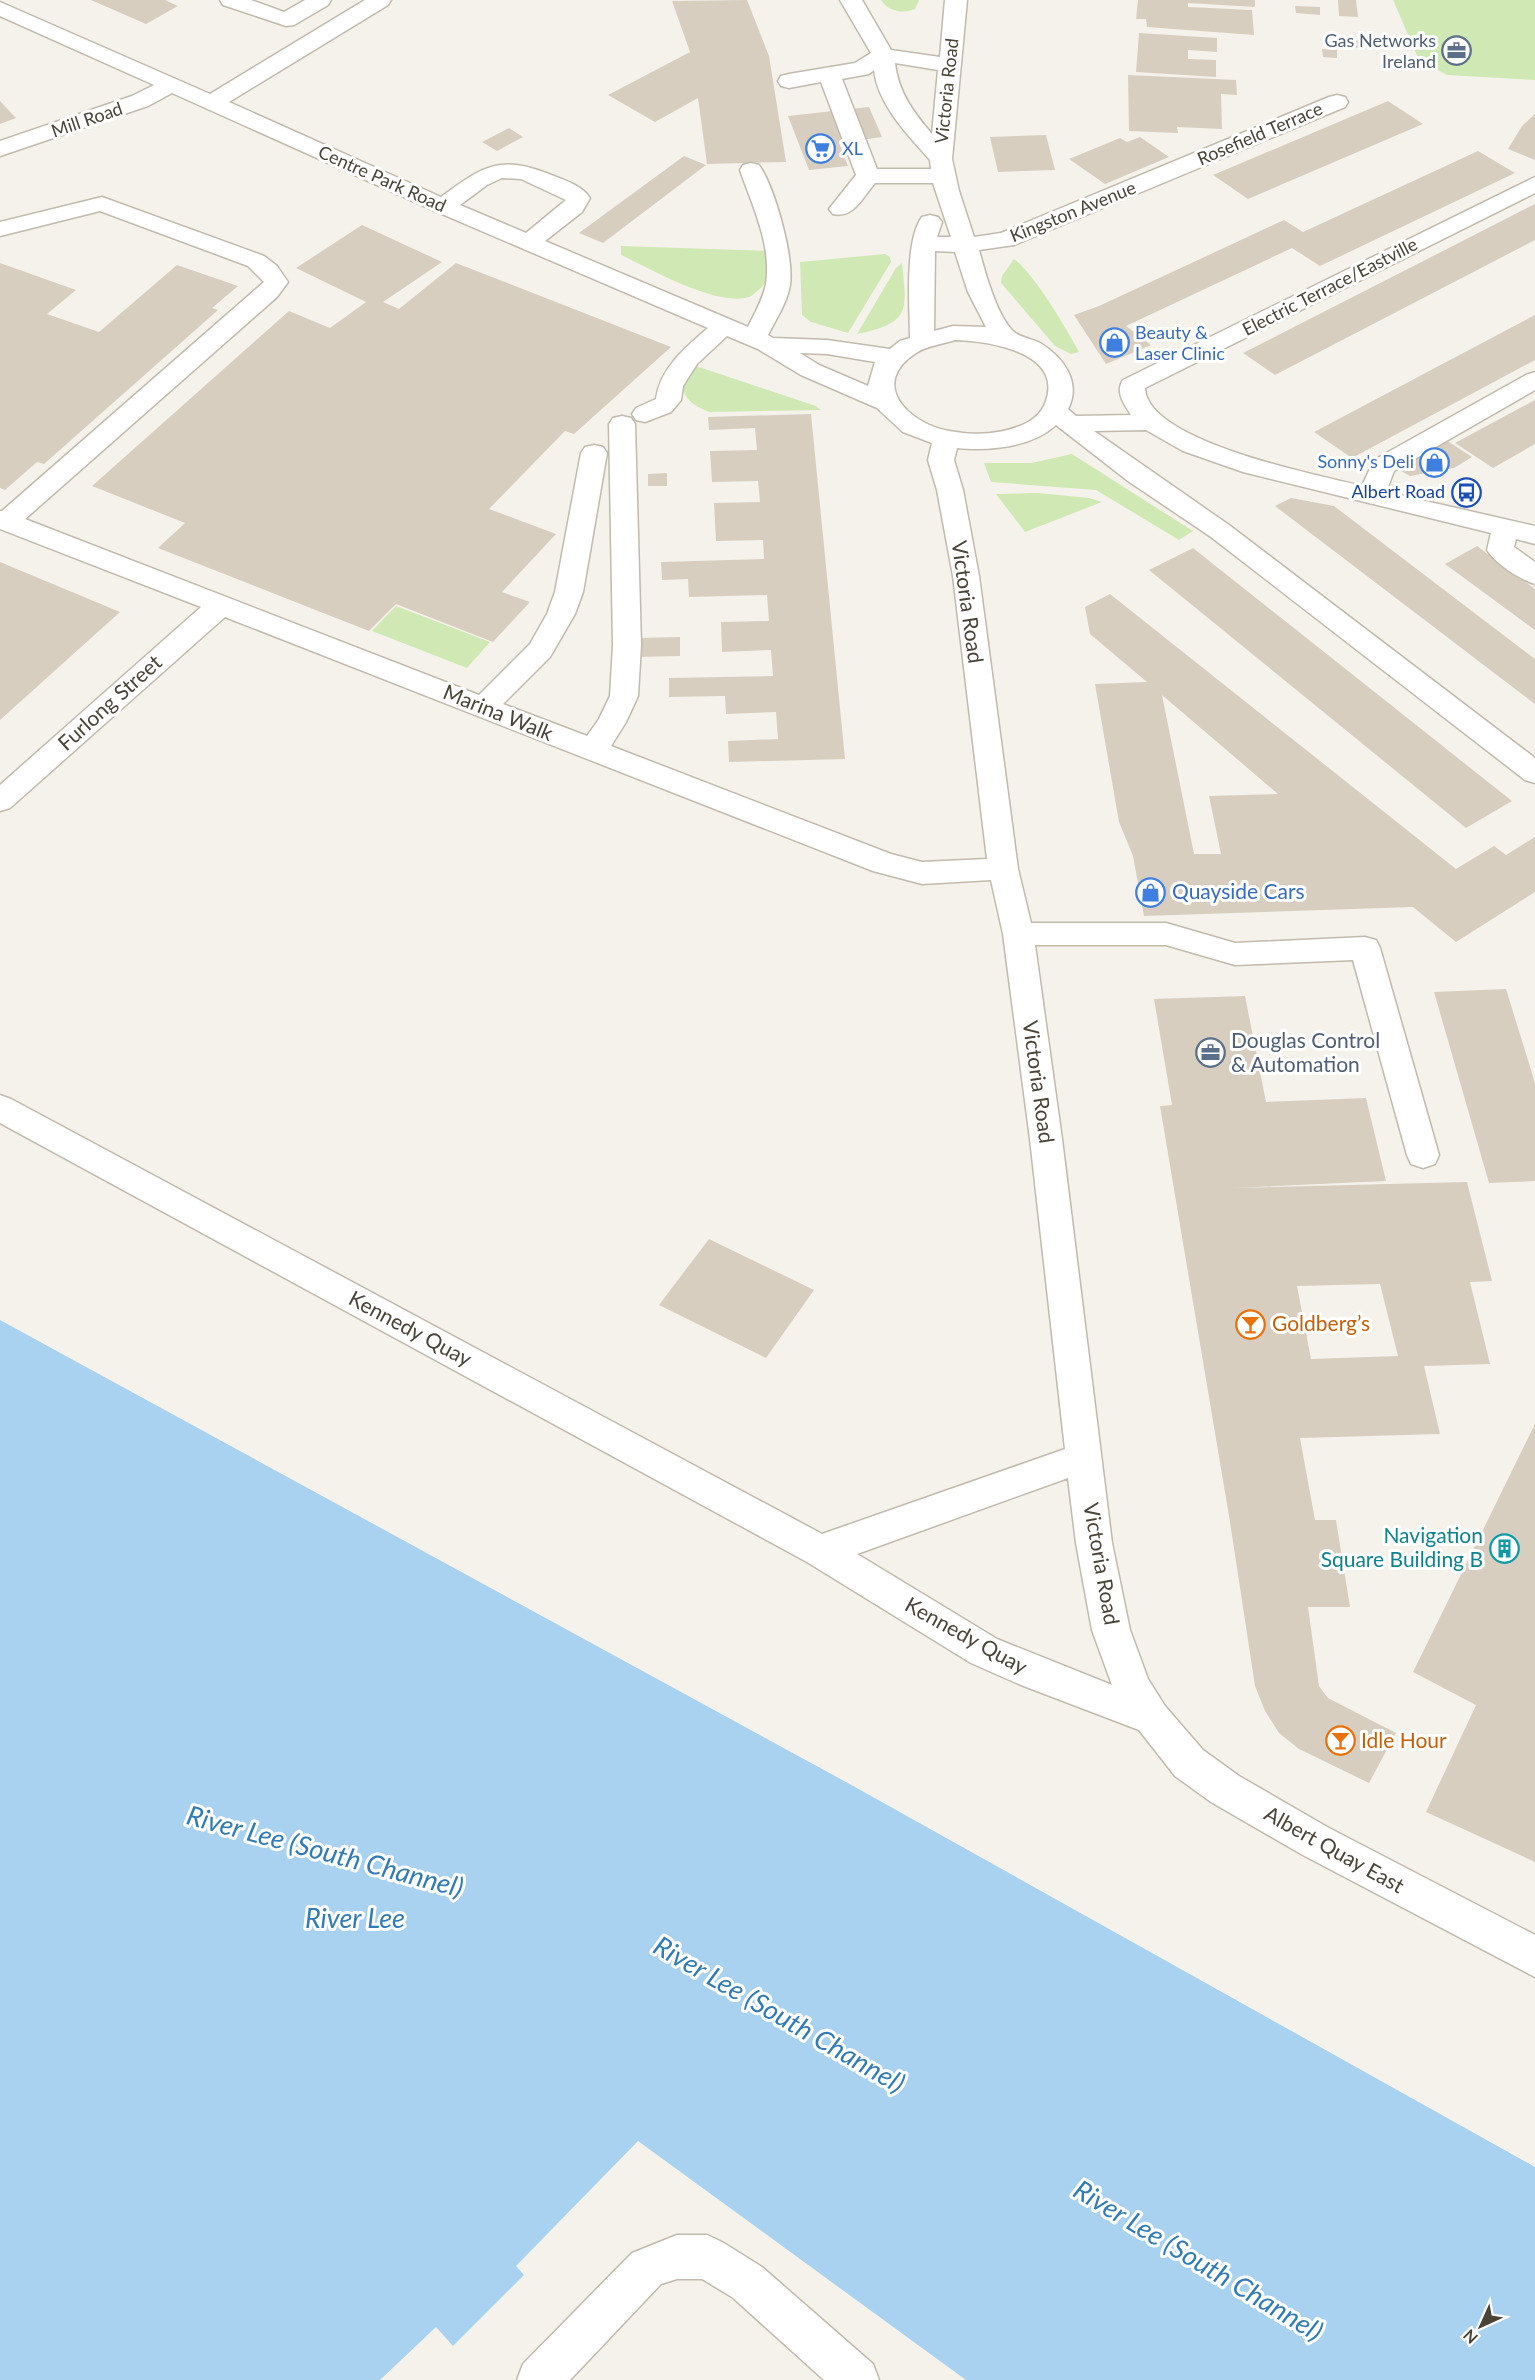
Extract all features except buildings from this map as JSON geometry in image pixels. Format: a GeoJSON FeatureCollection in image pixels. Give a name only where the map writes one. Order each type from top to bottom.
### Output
{"type":"FeatureCollection","features":[{"type":"Feature","properties":{"kind":"street"},"geometry":{"type":"LineString","coordinates":[[231,0],[286,20],[320,0]]}},
{"type":"Feature","properties":{"kind":"street"},"geometry":{"type":"LineString","coordinates":[[211,103],[380,0]]}},
{"type":"Feature","properties":{"kind":"street"},"geometry":{"type":"LineString","coordinates":[[851,0],[883,55],[886,81],[905,117],[942,172]]}},
{"type":"Feature","properties":{"kind":"street","name":"Victoria Road"},"geometry":{"type":"LineString","coordinates":[[922,339],[923,243],[942,172],[956,0]]}},
{"type":"Feature","properties":{"kind":"street","name":"Centre Park Road"},"geometry":{"type":"LineString","coordinates":[[0,8],[443,206],[760,342],[810,370],[884,402]]}},
{"type":"Feature","properties":{"kind":"street"},"geometry":{"type":"LineString","coordinates":[[789,81],[861,69],[883,55],[949,64]]}},
{"type":"Feature","properties":{"kind":"street"},"geometry":{"type":"LineString","coordinates":[[829,74],[868,176]]}},
{"type":"Feature","properties":{"kind":"street","name":"Mill Road"},"geometry":{"type":"LineString","coordinates":[[0,149],[140,101],[171,85]]}},
{"type":"Feature","properties":{"kind":"street","name":"Rosefield Terrace"},"geometry":{"type":"LineString","coordinates":[[1184,166],[1337,102]]}},
{"type":"Feature","properties":{"kind":"street","name":"Kingston Avenue"},"geometry":{"type":"LineString","coordinates":[[923,243],[965,245],[1006,240],[1184,166]]}},
{"type":"Feature","properties":{"kind":"street"},"geometry":{"type":"LineString","coordinates":[[443,206],[492,173],[507,169],[531,174],[569,190],[578,198],[574,207],[529,242]]}},
{"type":"Feature","properties":{"kind":"street"},"geometry":{"type":"LineString","coordinates":[[751,170],[779,254],[780,270],[776,292],[760,342]]}},
{"type":"Feature","properties":{"kind":"street"},"geometry":{"type":"LineString","coordinates":[[841,209],[868,176],[942,172]]}},
{"type":"Feature","properties":{"kind":"street","name":"Victoria Road"},"geometry":{"type":"LineString","coordinates":[[942,172],[977,289],[991,318],[1005,337]]}},
{"type":"Feature","properties":{"kind":"street","name":"Electric Terrace/Eastville"},"geometry":{"type":"LineString","coordinates":[[1153,422],[1139,407],[1131,393],[1132,386],[1535,184]]}},
{"type":"Feature","properties":{"kind":"street"},"geometry":{"type":"LineString","coordinates":[[0,229],[102,204],[256,261],[270,271],[276,282],[268,292],[3,521]]}},
{"type":"Feature","properties":{"kind":"street"},"geometry":{"type":"LineString","coordinates":[[592,751],[612,722],[624,696],[633,419],[662,407],[668,400],[670,386],[687,359],[724,326]]}},
{"type":"Feature","properties":{"kind":"street"},"geometry":{"type":"LineString","coordinates":[[1535,535],[1238,463],[1171,435],[1153,422],[1063,417],[1009,439],[978,443],[946,440],[919,432],[898,418],[884,402],[880,387],[882,371],[892,357],[922,339],[953,333],[978,333],[1005,337],[1026,345],[1046,358],[1058,374],[1062,390],[1063,417],[1137,475],[1220,531],[1535,773]]}},
{"type":"Feature","properties":{"kind":"street","name":"Centre Park Road"},"geometry":{"type":"LineString","coordinates":[[760,342],[827,347],[892,357]]}},
{"type":"Feature","properties":{"kind":"street"},"geometry":{"type":"LineString","coordinates":[[1371,496],[1383,466],[1535,380]]}},
{"type":"Feature","properties":{"kind":"street","name":"Victoria Road"},"geometry":{"type":"LineString","coordinates":[[946,440],[941,460],[950,490],[966,576],[1003,869],[1018,934],[1094,1543],[1111,1630],[1132,1688],[1152,1718]]}},
{"type":"Feature","properties":{"kind":"street"},"geometry":{"type":"LineString","coordinates":[[483,706],[540,650],[553,632],[561,614],[569,592],[594,453]]}},
{"type":"Feature","properties":{"kind":"street","name":"Marina Walk"},"geometry":{"type":"LineString","coordinates":[[3,521],[884,863],[922,873],[1003,869]]}},
{"type":"Feature","properties":{"kind":"street"},"geometry":{"type":"LineString","coordinates":[[1505,528],[1500,550],[1535,575]]}},
{"type":"Feature","properties":{"kind":"street","name":"Furlong Street"},"geometry":{"type":"LineString","coordinates":[[0,801],[221,605]]}},
{"type":"Feature","properties":{"kind":"street"},"geometry":{"type":"LineString","coordinates":[[1018,934],[1166,934],[1235,954],[1365,948],[1423,1155]]}},
{"type":"Feature","properties":{"kind":"street","name":"Kennedy Quay"},"geometry":{"type":"LineString","coordinates":[[0,1108],[820,1551],[984,1651],[1034,1673],[1152,1718]]}},
{"type":"Feature","properties":{"kind":"street"},"geometry":{"type":"LineString","coordinates":[[820,1551],[1085,1457]]}},
{"type":"Feature","properties":{"kind":"street","name":"Albert Quay East"},"geometry":{"type":"LineString","coordinates":[[1152,1718],[1190,1763],[1225,1789],[1315,1841],[1535,1957]]}},
{"type":"Feature","properties":{"kind":"street"},"geometry":{"type":"LineString","coordinates":[[539,2380],[647,2268],[677,2257],[707,2257],[747,2282],[857,2380]]}},
{"type":"Feature","properties":{"kind":"green space"},"geometry":{"type":"Polygon","coordinates":[[[881,0],[919,0],[915,9],[901,12],[888,7],[881,0]]]}},
{"type":"Feature","properties":{"kind":"green space"},"geometry":{"type":"Polygon","coordinates":[[[1393,0],[1535,0],[1535,80],[1447,75],[1419,60],[1393,0]]]}},
{"type":"Feature","properties":{"kind":"green space"},"geometry":{"type":"Polygon","coordinates":[[[621,246],[769,251],[770,272],[764,285],[750,296],[735,299],[719,297],[684,285],[621,255],[621,246]]]}},
{"type":"Feature","properties":{"kind":"green space"},"geometry":{"type":"Polygon","coordinates":[[[885,254],[890,257],[891,262],[848,333],[811,322],[802,315],[800,262],[885,254]]]}},
{"type":"Feature","properties":{"kind":"green space"},"geometry":{"type":"Polygon","coordinates":[[[1014,259],[1041,289],[1079,352],[1071,354],[1055,346],[1001,283],[1002,276],[1014,259]]]}},
{"type":"Feature","properties":{"kind":"green space"},"geometry":{"type":"Polygon","coordinates":[[[902,263],[905,293],[902,312],[888,325],[857,334],[896,268],[902,263]]]}},
{"type":"Feature","properties":{"kind":"green space"},"geometry":{"type":"Polygon","coordinates":[[[696,366],[816,406],[821,410],[710,412],[701,409],[688,399],[683,387],[689,373],[696,366]]]}},
{"type":"Feature","properties":{"kind":"green space"},"geometry":{"type":"Polygon","coordinates":[[[1072,454],[1193,531],[1179,540],[1096,490],[991,482],[984,463],[1031,463],[1072,454]]]}},
{"type":"Feature","properties":{"kind":"green space"},"geometry":{"type":"Polygon","coordinates":[[[1038,493],[1089,498],[1102,502],[1025,532],[996,494],[1038,493]]]}},
{"type":"Feature","properties":{"kind":"green space"},"geometry":{"type":"Polygon","coordinates":[[[396,606],[490,642],[467,668],[372,631],[396,606]]]}},
{"type":"Feature","properties":{"kind":"water","name":"River Lee"},"geometry":{"type":"Polygon","coordinates":[[[0,1320],[846,1782],[1535,2167],[1535,2380],[966,2380],[638,2141],[516,2266],[524,2275],[453,2346],[436,2327],[380,2380],[0,2380],[0,1320]]]}},
{"type":"Feature","properties":{"kind":"place","name":"Gas Networks Ireland"},"geometry":{"type":"Point","coordinates":[1457,51]}},
{"type":"Feature","properties":{"kind":"place","name":"XL"},"geometry":{"type":"Point","coordinates":[821,149]}},
{"type":"Feature","properties":{"kind":"place","name":"Beauty & Laser Clinic"},"geometry":{"type":"Point","coordinates":[1114,343]}},
{"type":"Feature","properties":{"kind":"place","name":"Sonny's Deli"},"geometry":{"type":"Point","coordinates":[1435,462]}},
{"type":"Feature","properties":{"kind":"place","name":"Albert Road"},"geometry":{"type":"Point","coordinates":[1466,492]}},
{"type":"Feature","properties":{"kind":"place","name":"Quayside Cars"},"geometry":{"type":"Point","coordinates":[1151,892]}},
{"type":"Feature","properties":{"kind":"place","name":"Douglas Control & Automation"},"geometry":{"type":"Point","coordinates":[1210,1053]}},
{"type":"Feature","properties":{"kind":"place","name":"Goldberg’s"},"geometry":{"type":"Point","coordinates":[1251,1324]}},
{"type":"Feature","properties":{"kind":"place","name":"Navigation Square Building B"},"geometry":{"type":"Point","coordinates":[1504,1548]}},
{"type":"Feature","properties":{"kind":"place","name":"Idle Hour"},"geometry":{"type":"Point","coordinates":[1340,1741]}},
{"type":"Feature","properties":{"kind":"water label","name":"River Lee (South Channel)"},"geometry":{"type":"Point","coordinates":[325,1852]}},
{"type":"Feature","properties":{"kind":"water label","name":"River Lee (South Channel)"},"geometry":{"type":"Point","coordinates":[779,2015]}},
{"type":"Feature","properties":{"kind":"water label","name":"River Lee (South Channel)"},"geometry":{"type":"Point","coordinates":[1198,2261]}}]}
